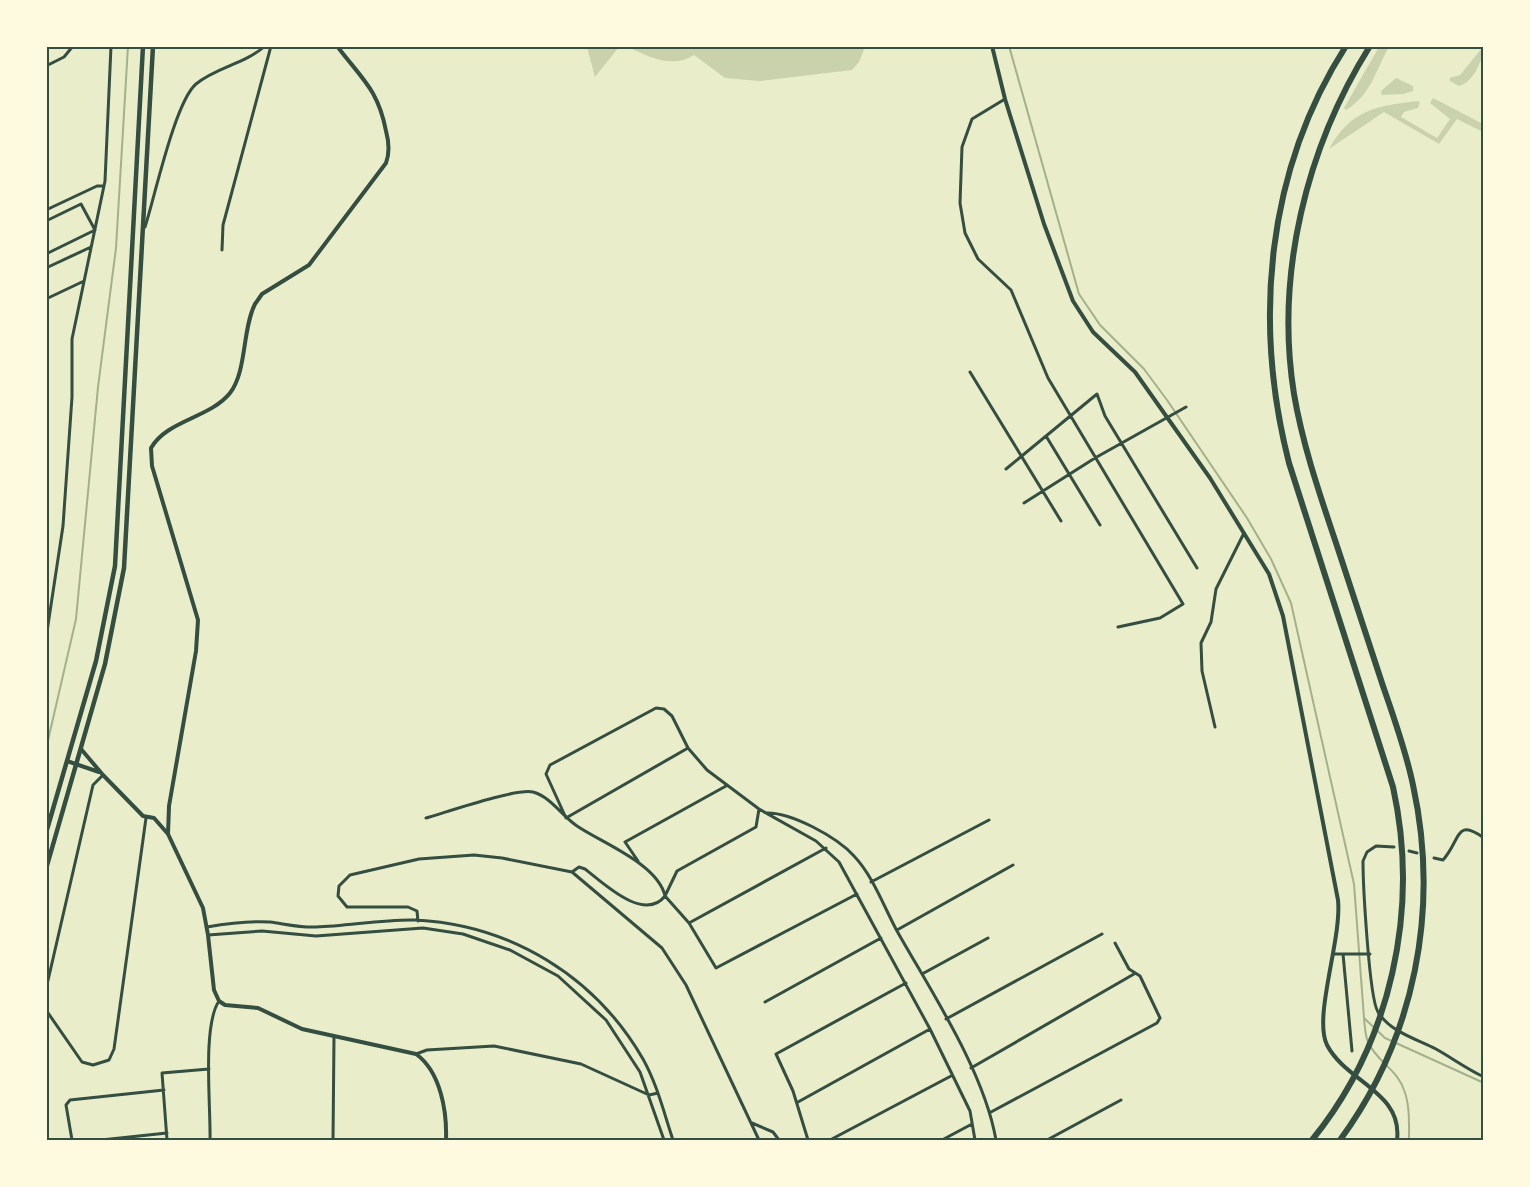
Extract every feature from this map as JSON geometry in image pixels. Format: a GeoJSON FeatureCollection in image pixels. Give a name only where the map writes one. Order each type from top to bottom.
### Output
{"type":"FeatureCollection","features":[{"type":"Feature","properties":{"kind":"highway"},"geometry":{"type":"LineString","coordinates":[[1312,1140],[1352,1079],[1383,1007],[1396,959],[1402,911],[1402,854],[1397,804],[1377,730],[1287,455],[1274,396],[1268,318],[1274,240],[1286,185],[1316,101],[1346,46]]}},
{"type":"Feature","properties":{"kind":"highway"},"geometry":{"type":"LineString","coordinates":[[1340,1140],[1370,1094],[1402,1022],[1418,957],[1424,902],[1422,842],[1417,800],[1396,724],[1308,458],[1294,390],[1289,348],[1292,269],[1295,242],[1306,193],[1328,128],[1346,87],[1370,46]]}},
{"type":"Feature","properties":{"kind":"main road"},"geometry":{"type":"LineString","coordinates":[[46,833],[101,642],[115,566],[143,46]]}},
{"type":"Feature","properties":{"kind":"main road"},"geometry":{"type":"LineString","coordinates":[[46,869],[110,644],[124,568],[153,46]]}},
{"type":"Feature","properties":{"kind":"street"},"geometry":{"type":"LineString","coordinates":[[46,66],[64,57],[73,46]]}},
{"type":"Feature","properties":{"kind":"street"},"geometry":{"type":"LineString","coordinates":[[46,638],[63,526],[72,406],[72,339],[102,186],[105,181],[111,46]]}},
{"type":"Feature","properties":{"kind":"street"},"geometry":{"type":"LineString","coordinates":[[142,234],[188,93],[207,76],[254,55],[265,46]]}},
{"type":"Feature","properties":{"kind":"street"},"geometry":{"type":"LineString","coordinates":[[222,250],[223,225],[271,46]]}},
{"type":"Feature","properties":{"kind":"street"},"geometry":{"type":"LineString","coordinates":[[168,834],[169,806],[198,629],[193,599],[152,466],[151,448],[164,434],[218,404],[228,395],[237,379],[255,304],[267,291],[309,265],[387,163],[389,145],[381,106],[370,87],[337,46]]}},
{"type":"Feature","properties":{"kind":"street"},"geometry":{"type":"LineString","coordinates":[[992,46],[1005,99],[1044,224],[1073,302],[1093,332],[1135,372],[1168,415],[1269,574],[1283,616],[1338,900],[1334,954],[1322,1015],[1324,1039],[1336,1058],[1389,1104],[1397,1121],[1397,1140]]}},
{"type":"Feature","properties":{"kind":"street"},"geometry":{"type":"LineString","coordinates":[[1005,99],[975,116],[967,131],[959,168],[963,226],[978,259],[1013,293],[1044,370],[1183,604],[1160,618],[1118,627]]}},
{"type":"Feature","properties":{"kind":"street"},"geometry":{"type":"LineString","coordinates":[[46,210],[97,186],[102,186]]}},
{"type":"Feature","properties":{"kind":"street"},"geometry":{"type":"LineString","coordinates":[[46,221],[81,204],[95,231]]}},
{"type":"Feature","properties":{"kind":"street"},"geometry":{"type":"LineString","coordinates":[[46,254],[95,231]]}},
{"type":"Feature","properties":{"kind":"street"},"geometry":{"type":"LineString","coordinates":[[46,268],[91,247]]}},
{"type":"Feature","properties":{"kind":"street"},"geometry":{"type":"LineString","coordinates":[[46,299],[84,281]]}},
{"type":"Feature","properties":{"kind":"street"},"geometry":{"type":"LineString","coordinates":[[970,372],[1061,521]]}},
{"type":"Feature","properties":{"kind":"street"},"geometry":{"type":"LineString","coordinates":[[1006,469],[1069,414],[1097,394],[1105,416],[1197,568]]}},
{"type":"Feature","properties":{"kind":"street"},"geometry":{"type":"LineString","coordinates":[[1024,503],[1095,458],[1168,415],[1186,407]]}},
{"type":"Feature","properties":{"kind":"street"},"geometry":{"type":"LineString","coordinates":[[1046,436],[1100,525]]}},
{"type":"Feature","properties":{"kind":"street"},"geometry":{"type":"LineString","coordinates":[[1215,726],[1202,671],[1200,649],[1210,622],[1216,589],[1245,533]]}},
{"type":"Feature","properties":{"kind":"street"},"geometry":{"type":"LineString","coordinates":[[566,818],[546,774],[549,765],[656,708],[664,709],[672,716],[688,748],[726,786],[764,813],[826,849],[843,867],[930,1029],[970,1111],[975,1140]]}},
{"type":"Feature","properties":{"kind":"street"},"geometry":{"type":"LineString","coordinates":[[81,748],[101,774],[146,818],[154,818],[168,834],[199,899],[207,927],[214,990],[219,1001],[225,1005],[258,1008],[297,1027],[416,1054],[438,1049],[494,1046],[581,1064],[649,1095],[658,1093]]}},
{"type":"Feature","properties":{"kind":"street"},"geometry":{"type":"LineString","coordinates":[[566,818],[688,748]]}},
{"type":"Feature","properties":{"kind":"street"},"geometry":{"type":"LineString","coordinates":[[67,761],[101,774]]}},
{"type":"Feature","properties":{"kind":"street"},"geometry":{"type":"LineString","coordinates":[[46,989],[93,785],[101,774]]}},
{"type":"Feature","properties":{"kind":"street"},"geometry":{"type":"LineString","coordinates":[[726,786],[625,842],[642,866],[663,887],[665,896],[689,923],[716,968],[857,894]]}},
{"type":"Feature","properties":{"kind":"street"},"geometry":{"type":"LineString","coordinates":[[426,818],[512,795],[533,792],[556,806],[566,818],[642,866]]}},
{"type":"Feature","properties":{"kind":"street"},"geometry":{"type":"LineString","coordinates":[[572,872],[579,867],[585,869],[627,900],[649,905],[661,901],[677,871],[756,827],[759,809]]}},
{"type":"Feature","properties":{"kind":"street"},"geometry":{"type":"LineString","coordinates":[[764,813],[782,814],[830,837],[853,854],[922,974],[971,1068],[991,1112],[996,1140]]}},
{"type":"Feature","properties":{"kind":"street"},"geometry":{"type":"LineString","coordinates":[[46,1010],[82,1062],[93,1065],[109,1060],[116,1037],[146,818]]}},
{"type":"Feature","properties":{"kind":"street"},"geometry":{"type":"LineString","coordinates":[[871,882],[989,820]]}},
{"type":"Feature","properties":{"kind":"street"},"geometry":{"type":"LineString","coordinates":[[1434,858],[1443,860],[1450,853],[1464,829],[1470,829],[1484,838]]}},
{"type":"Feature","properties":{"kind":"street"},"geometry":{"type":"LineString","coordinates":[[1394,847],[1376,846],[1367,852],[1364,861],[1368,954],[1379,1013],[1410,1038],[1436,1049],[1484,1077]]}},
{"type":"Feature","properties":{"kind":"street"},"geometry":{"type":"LineString","coordinates":[[689,923],[826,849]]}},
{"type":"Feature","properties":{"kind":"street"},"geometry":{"type":"LineString","coordinates":[[1409,851],[1417,854]]}},
{"type":"Feature","properties":{"kind":"street"},"geometry":{"type":"LineString","coordinates":[[418,921],[417,911],[413,908],[347,907],[338,896],[339,885],[350,875],[400,862],[474,855],[572,872],[662,948],[686,985],[759,1140]]}},
{"type":"Feature","properties":{"kind":"street"},"geometry":{"type":"LineString","coordinates":[[897,930],[1013,866]]}},
{"type":"Feature","properties":{"kind":"street"},"geometry":{"type":"LineString","coordinates":[[207,927],[261,922],[313,928],[418,921],[449,923],[507,939],[547,958],[566,971],[618,1022],[644,1061],[658,1093],[673,1140]]}},
{"type":"Feature","properties":{"kind":"street"},"geometry":{"type":"LineString","coordinates":[[208,935],[262,931],[316,936],[423,928],[464,934],[510,950],[558,976],[592,1006],[630,1054],[649,1095],[664,1140]]}},
{"type":"Feature","properties":{"kind":"street"},"geometry":{"type":"LineString","coordinates":[[946,1019],[1102,934]]}},
{"type":"Feature","properties":{"kind":"street"},"geometry":{"type":"LineString","coordinates":[[765,1002],[881,938]]}},
{"type":"Feature","properties":{"kind":"street"},"geometry":{"type":"LineString","coordinates":[[922,974],[988,938]]}},
{"type":"Feature","properties":{"kind":"street"},"geometry":{"type":"LineString","coordinates":[[991,1112],[1157,1023],[1160,1018],[1158,1012],[1140,976],[1129,969],[1115,943]]}},
{"type":"Feature","properties":{"kind":"street"},"geometry":{"type":"LineString","coordinates":[[1334,954],[1368,954]]}},
{"type":"Feature","properties":{"kind":"street"},"geometry":{"type":"LineString","coordinates":[[1344,954],[1352,1051]]}},
{"type":"Feature","properties":{"kind":"street"},"geometry":{"type":"LineString","coordinates":[[971,1068],[1134,974]]}},
{"type":"Feature","properties":{"kind":"street"},"geometry":{"type":"LineString","coordinates":[[808,1140],[797,1102],[777,1054],[906,983]]}},
{"type":"Feature","properties":{"kind":"street"},"geometry":{"type":"LineString","coordinates":[[210,1140],[208,1069],[213,1010],[219,1001]]}},
{"type":"Feature","properties":{"kind":"street"},"geometry":{"type":"LineString","coordinates":[[797,1102],[930,1029]]}},
{"type":"Feature","properties":{"kind":"street"},"geometry":{"type":"LineString","coordinates":[[333,1140],[334,1036]]}},
{"type":"Feature","properties":{"kind":"street"},"geometry":{"type":"LineString","coordinates":[[416,1054],[428,1064],[438,1086],[446,1140]]}},
{"type":"Feature","properties":{"kind":"street"},"geometry":{"type":"LineString","coordinates":[[167,1140],[162,1073],[208,1069]]}},
{"type":"Feature","properties":{"kind":"street"},"geometry":{"type":"LineString","coordinates":[[830,1140],[951,1076]]}},
{"type":"Feature","properties":{"kind":"street"},"geometry":{"type":"LineString","coordinates":[[72,1140],[66,1113],[68,1102],[164,1090]]}},
{"type":"Feature","properties":{"kind":"street"},"geometry":{"type":"LineString","coordinates":[[1047,1140],[1121,1100]]}},
{"type":"Feature","properties":{"kind":"street"},"geometry":{"type":"LineString","coordinates":[[750,1122],[773,1132],[779,1140]]}},
{"type":"Feature","properties":{"kind":"street"},"geometry":{"type":"LineString","coordinates":[[942,1140],[972,1124]]}},
{"type":"Feature","properties":{"kind":"street"},"geometry":{"type":"LineString","coordinates":[[101,1140],[167,1133]]}},
{"type":"Feature","properties":{"kind":"green space"},"geometry":{"type":"Polygon","coordinates":[[[587,47],[619,47],[595,77],[587,47]]]}},
{"type":"Feature","properties":{"kind":"green space"},"geometry":{"type":"Polygon","coordinates":[[[628,47],[865,47],[859,62],[852,70],[760,81],[725,78],[694,55],[686,59],[669,61],[652,58],[628,47]]]}},
{"type":"Feature","properties":{"kind":"green space"},"geometry":{"type":"Polygon","coordinates":[[[1379,47],[1389,47],[1372,82],[1362,97],[1346,110],[1344,108],[1379,47]]]}},
{"type":"Feature","properties":{"kind":"green space"},"geometry":{"type":"Polygon","coordinates":[[[1483,47],[1480,64],[1473,76],[1459,86],[1450,81],[1450,78],[1460,75],[1483,47]]]}},
{"type":"Feature","properties":{"kind":"green space"},"geometry":{"type":"Polygon","coordinates":[[[1396,78],[1413,86],[1413,91],[1382,95],[1381,91],[1396,78]]]}},
{"type":"Feature","properties":{"kind":"green space"},"geometry":{"type":"Polygon","coordinates":[[[1433,98],[1483,124],[1483,132],[1457,119],[1439,144],[1384,112],[1329,149],[1346,126],[1366,112],[1389,105],[1417,101],[1420,102],[1418,108],[1404,112],[1401,117],[1437,138],[1450,119],[1430,103],[1433,98]]]}},
{"type":"Feature","properties":{"kind":"waterway"},"geometry":{"type":"LineString","coordinates":[[46,749],[76,619],[98,387],[116,248],[128,46]]}},
{"type":"Feature","properties":{"kind":"waterway"},"geometry":{"type":"LineString","coordinates":[[1009,46],[1079,294],[1100,325],[1144,369],[1167,400],[1247,518],[1271,559],[1291,603],[1354,884],[1364,1018],[1385,1038],[1484,1083]]}},
{"type":"Feature","properties":{"kind":"waterway"},"geometry":{"type":"LineString","coordinates":[[1364,1019],[1368,1042],[1376,1055],[1397,1077],[1404,1090],[1408,1108],[1409,1140]]}}]}
